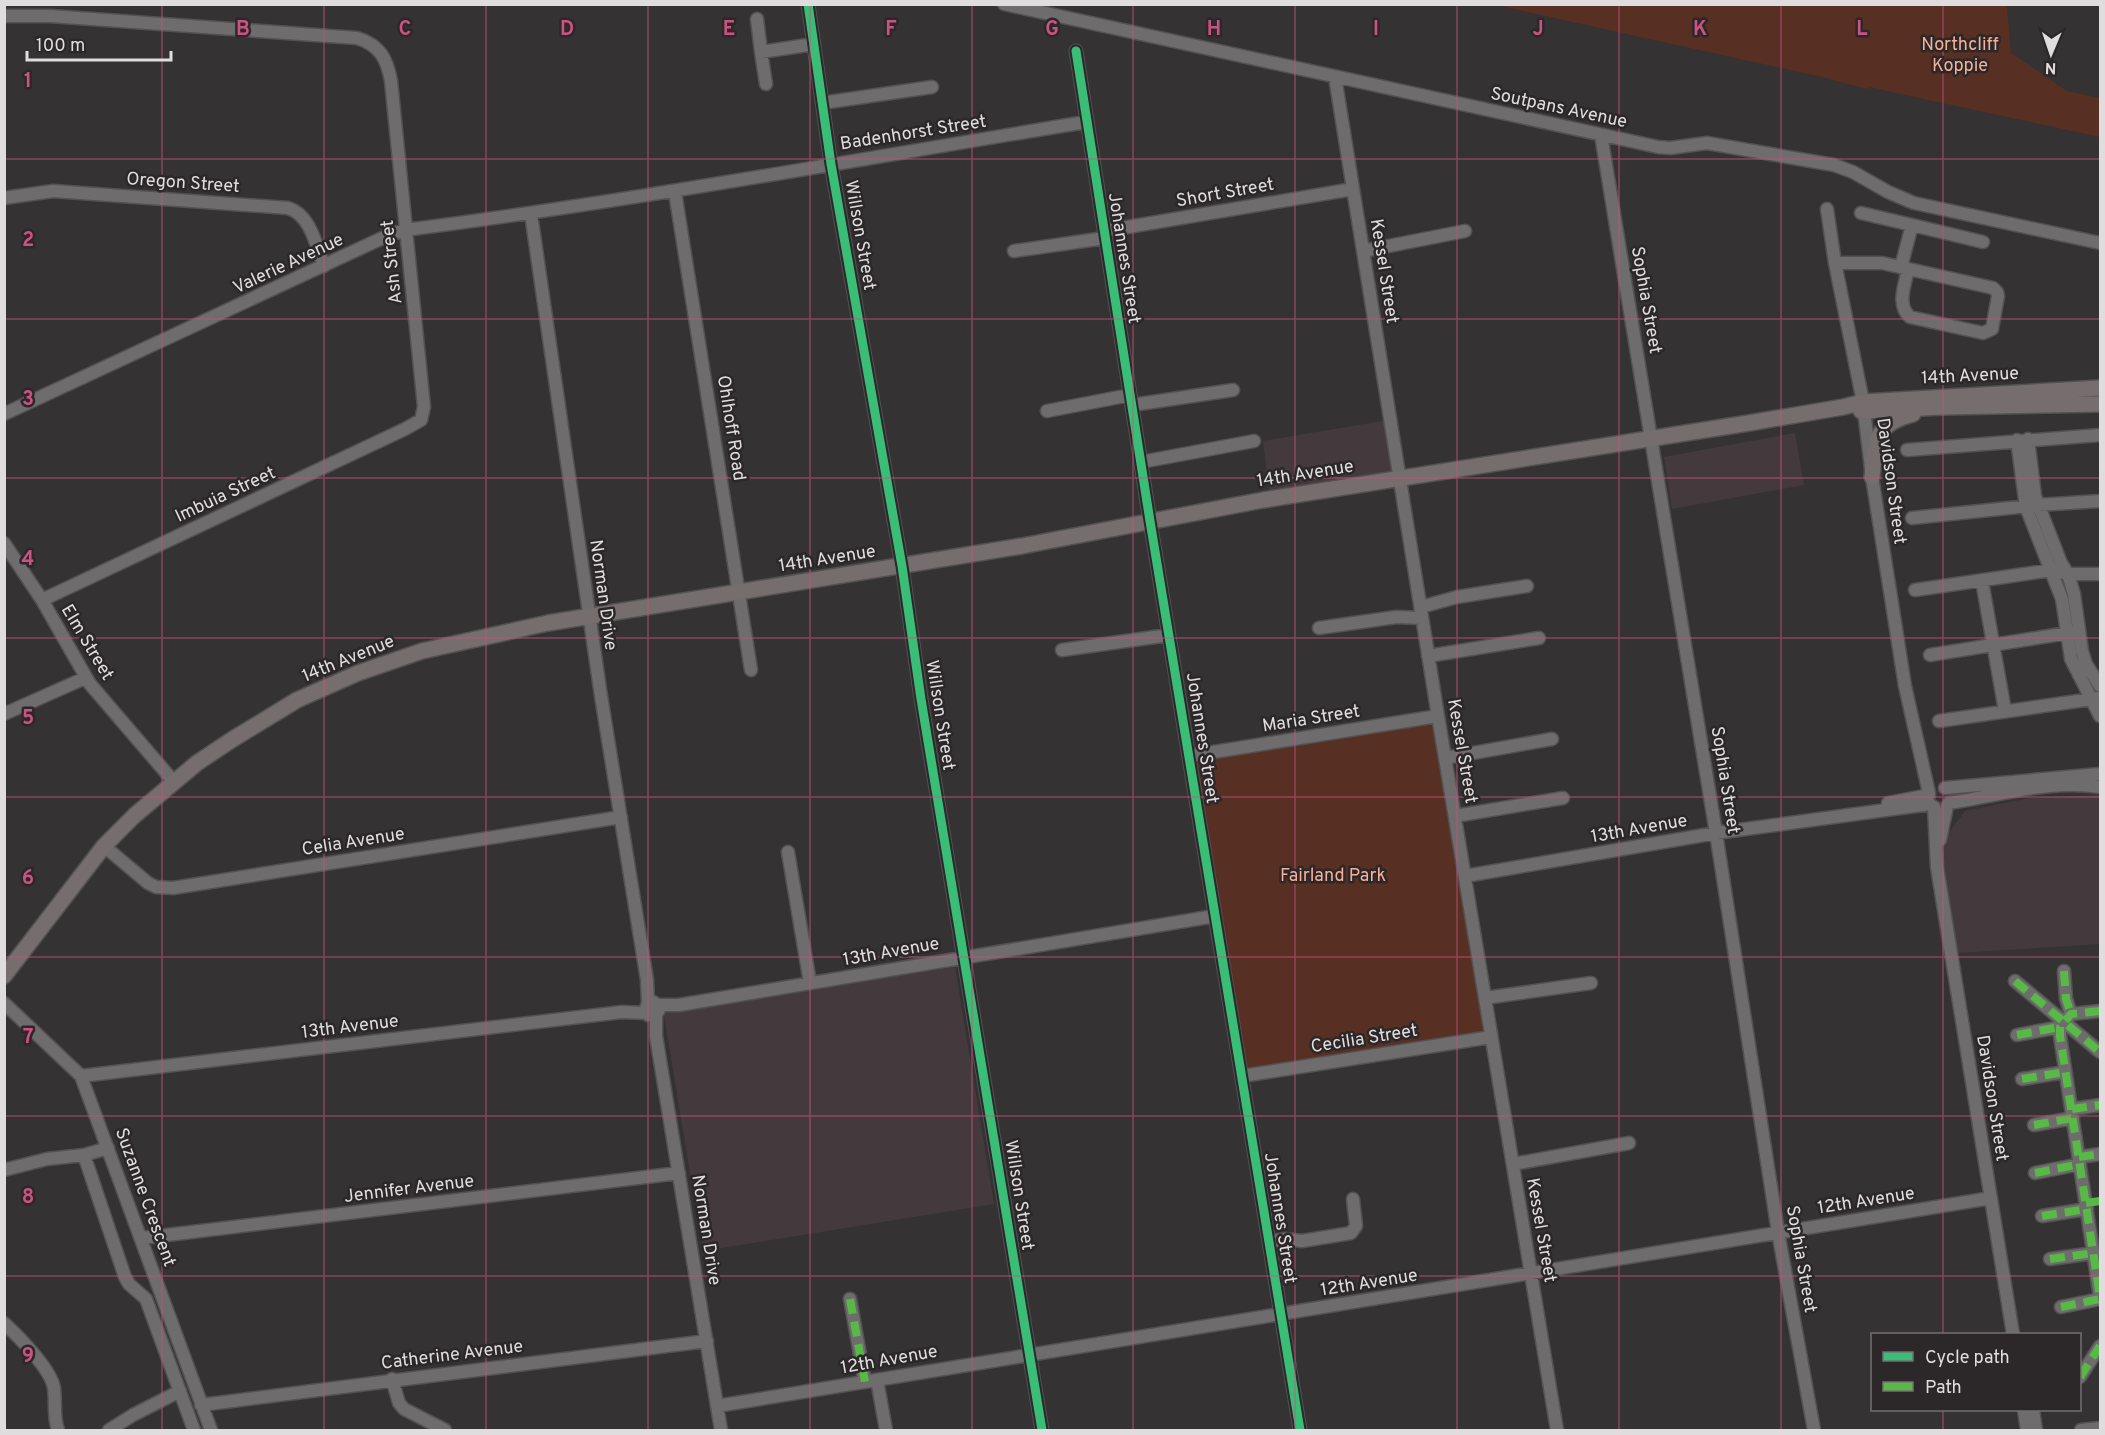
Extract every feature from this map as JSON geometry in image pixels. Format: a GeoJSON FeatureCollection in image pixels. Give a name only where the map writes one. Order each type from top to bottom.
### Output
{"type":"FeatureCollection","features":[{"type":"Feature","properties":{"kind":"main road","name":"14th Avenue"},"geometry":{"type":"LineString","coordinates":[[1863,407],[2100,388]]}},
{"type":"Feature","properties":{"kind":"main road","name":"14th Avenue"},"geometry":{"type":"LineString","coordinates":[[4,976],[104,846],[174,782],[224,745],[272,714],[358,673],[422,651],[548,623],[1022,546],[1263,500],[1843,407],[2100,404]]}},
{"type":"Feature","properties":{"kind":"main road"},"geometry":{"type":"LineString","coordinates":[[1872,477],[1878,436],[1889,423],[1896,419],[1942,407]]}},
{"type":"Feature","properties":{"kind":"street","name":"Willson Street"},"geometry":{"type":"LineString","coordinates":[[808,4],[831,164],[902,566],[921,699],[1042,1431]]}},
{"type":"Feature","properties":{"kind":"street","name":"Soutpans Avenue"},"geometry":{"type":"LineString","coordinates":[[1004,4],[1663,148],[1707,143],[1825,163],[1843,168],[1914,203],[2100,243]]}},
{"type":"Feature","properties":{"kind":"street","name":"Ash Street"},"geometry":{"type":"LineString","coordinates":[[4,16],[50,16],[357,38],[379,49],[386,60],[392,102],[424,407],[422,418]]}},
{"type":"Feature","properties":{"kind":"street"},"geometry":{"type":"LineString","coordinates":[[757,19],[766,84]]}},
{"type":"Feature","properties":{"kind":"street"},"geometry":{"type":"LineString","coordinates":[[762,52],[814,44]]}},
{"type":"Feature","properties":{"kind":"street","name":"Johannes Street"},"geometry":{"type":"LineString","coordinates":[[1076,51],[1150,521],[1300,1431]]}},
{"type":"Feature","properties":{"kind":"street","name":"Kessel Street"},"geometry":{"type":"LineString","coordinates":[[1335,77],[1428,656],[1557,1431]]}},
{"type":"Feature","properties":{"kind":"street"},"geometry":{"type":"LineString","coordinates":[[822,103],[932,87]]}},
{"type":"Feature","properties":{"kind":"street","name":"Badenhorst Street"},"geometry":{"type":"LineString","coordinates":[[603,203],[1086,122]]}},
{"type":"Feature","properties":{"kind":"street","name":"Sophia Street"},"geometry":{"type":"LineString","coordinates":[[1601,135],[1716,833],[1778,1232],[1815,1431]]}},
{"type":"Feature","properties":{"kind":"street","name":"Short Street"},"geometry":{"type":"LineString","coordinates":[[1014,251],[1353,189]]}},
{"type":"Feature","properties":{"kind":"street","name":"Oregon Street"},"geometry":{"type":"LineString","coordinates":[[4,198],[53,191],[288,208],[300,213],[305,219],[324,266]]}},
{"type":"Feature","properties":{"kind":"street","name":"Ohlhoff Road"},"geometry":{"type":"LineString","coordinates":[[675,192],[751,670]]}},
{"type":"Feature","properties":{"kind":"street","name":"Valerie Avenue"},"geometry":{"type":"LineString","coordinates":[[4,414],[391,234],[405,230],[603,203]]}},
{"type":"Feature","properties":{"kind":"street","name":"Davidson Street"},"geometry":{"type":"LineString","coordinates":[[1827,209],[1863,407],[1904,675],[1931,800],[1937,867],[2013,1333]]}},
{"type":"Feature","properties":{"kind":"street"},"geometry":{"type":"LineString","coordinates":[[1862,213],[1983,242]]}},
{"type":"Feature","properties":{"kind":"street","name":"Norman Drive"},"geometry":{"type":"LineString","coordinates":[[531,214],[589,618],[721,1431]]}},
{"type":"Feature","properties":{"kind":"street"},"geometry":{"type":"LineString","coordinates":[[1835,263],[1882,263],[1905,268],[1996,290],[1998,296],[1992,329],[1983,333],[1910,317],[1902,309],[1905,268],[1912,225]]}},
{"type":"Feature","properties":{"kind":"street"},"geometry":{"type":"LineString","coordinates":[[1363,250],[1465,231]]}},
{"type":"Feature","properties":{"kind":"street"},"geometry":{"type":"LineString","coordinates":[[1047,411],[1233,390]]}},
{"type":"Feature","properties":{"kind":"street","name":"Imbuia Street"},"geometry":{"type":"LineString","coordinates":[[42,600],[394,434],[419,422],[422,418]]}},
{"type":"Feature","properties":{"kind":"street"},"geometry":{"type":"LineString","coordinates":[[1907,450],[2100,435]]}},
{"type":"Feature","properties":{"kind":"street"},"geometry":{"type":"LineString","coordinates":[[2023,440],[2032,506],[2062,598],[2071,659],[2097,699],[2100,716]]}},
{"type":"Feature","properties":{"kind":"street"},"geometry":{"type":"LineString","coordinates":[[1141,462],[1254,441]]}},
{"type":"Feature","properties":{"kind":"street"},"geometry":{"type":"LineString","coordinates":[[1912,518],[2100,501]]}},
{"type":"Feature","properties":{"kind":"street"},"geometry":{"type":"LineString","coordinates":[[2032,506],[2068,574],[2081,631],[2082,651],[2086,664],[2100,686]]}},
{"type":"Feature","properties":{"kind":"street","name":"Elm Street"},"geometry":{"type":"LineString","coordinates":[[4,543],[42,600],[85,678],[174,782]]}},
{"type":"Feature","properties":{"kind":"street"},"geometry":{"type":"LineString","coordinates":[[1915,590],[2052,570],[2068,574],[2100,574]]}},
{"type":"Feature","properties":{"kind":"street"},"geometry":{"type":"LineString","coordinates":[[1982,581],[2005,711]]}},
{"type":"Feature","properties":{"kind":"street"},"geometry":{"type":"LineString","coordinates":[[1319,628],[1421,612],[1457,597],[1527,586]]}},
{"type":"Feature","properties":{"kind":"street"},"geometry":{"type":"LineString","coordinates":[[1930,655],[2081,631]]}},
{"type":"Feature","properties":{"kind":"street"},"geometry":{"type":"LineString","coordinates":[[1062,650],[1169,635]]}},
{"type":"Feature","properties":{"kind":"street"},"geometry":{"type":"LineString","coordinates":[[1428,656],[1539,638]]}},
{"type":"Feature","properties":{"kind":"street"},"geometry":{"type":"LineString","coordinates":[[4,714],[85,678]]}},
{"type":"Feature","properties":{"kind":"street"},"geometry":{"type":"LineString","coordinates":[[1939,721],[2097,699]]}},
{"type":"Feature","properties":{"kind":"street","name":"Maria Street"},"geometry":{"type":"LineString","coordinates":[[1189,756],[1438,716]]}},
{"type":"Feature","properties":{"kind":"street"},"geometry":{"type":"LineString","coordinates":[[1445,758],[1552,739]]}},
{"type":"Feature","properties":{"kind":"street","name":"Davidson Street"},"geometry":{"type":"LineString","coordinates":[[1921,759],[1932,779],[1943,787]]}},
{"type":"Feature","properties":{"kind":"street"},"geometry":{"type":"LineString","coordinates":[[2100,774],[1935,788],[1931,800],[1940,809],[1948,804],[2028,789],[2100,787]]}},
{"type":"Feature","properties":{"kind":"street"},"geometry":{"type":"LineString","coordinates":[[1943,787],[1951,796],[1948,804]]}},
{"type":"Feature","properties":{"kind":"street"},"geometry":{"type":"LineString","coordinates":[[1455,816],[1563,798]]}},
{"type":"Feature","properties":{"kind":"street","name":"13th Avenue"},"geometry":{"type":"LineString","coordinates":[[1465,876],[1716,833],[1931,800]]}},
{"type":"Feature","properties":{"kind":"street","name":"Davidson Street"},"geometry":{"type":"LineString","coordinates":[[1937,867],[1948,804]]}},
{"type":"Feature","properties":{"kind":"street","name":"Celia Avenue"},"geometry":{"type":"LineString","coordinates":[[104,846],[148,883],[173,888],[621,817]]}},
{"type":"Feature","properties":{"kind":"street"},"geometry":{"type":"LineString","coordinates":[[788,852],[810,983]]}},
{"type":"Feature","properties":{"kind":"street","name":"13th Avenue"},"geometry":{"type":"LineString","coordinates":[[81,1076],[652,1009],[1215,916]]}},
{"type":"Feature","properties":{"kind":"street"},"geometry":{"type":"LineString","coordinates":[[2061,1307],[2100,1298],[2096,1250],[2060,1036],[2065,1021],[2064,971]]}},
{"type":"Feature","properties":{"kind":"street"},"geometry":{"type":"LineString","coordinates":[[2015,981],[2100,1052]]}},
{"type":"Feature","properties":{"kind":"street"},"geometry":{"type":"LineString","coordinates":[[1485,998],[1591,983]]}},
{"type":"Feature","properties":{"kind":"street","name":"Suzanne Crescent"},"geometry":{"type":"LineString","coordinates":[[4,1003],[81,1076],[212,1431]]}},
{"type":"Feature","properties":{"kind":"street"},"geometry":{"type":"LineString","coordinates":[[2017,1035],[2100,1011]]}},
{"type":"Feature","properties":{"kind":"street","name":"Cecilia Street"},"geometry":{"type":"LineString","coordinates":[[1242,1076],[1491,1037]]}},
{"type":"Feature","properties":{"kind":"street"},"geometry":{"type":"LineString","coordinates":[[2022,1079],[2065,1072]]}},
{"type":"Feature","properties":{"kind":"street"},"geometry":{"type":"LineString","coordinates":[[2034,1125],[2100,1105]]}},
{"type":"Feature","properties":{"kind":"street"},"geometry":{"type":"LineString","coordinates":[[1513,1164],[1629,1143]]}},
{"type":"Feature","properties":{"kind":"street"},"geometry":{"type":"LineString","coordinates":[[4,1170],[46,1159],[84,1155],[108,1148]]}},
{"type":"Feature","properties":{"kind":"street"},"geometry":{"type":"LineString","coordinates":[[2035,1173],[2100,1154]]}},
{"type":"Feature","properties":{"kind":"street"},"geometry":{"type":"LineString","coordinates":[[84,1155],[125,1277],[147,1302],[194,1431]]}},
{"type":"Feature","properties":{"kind":"street","name":"Jennifer Avenue"},"geometry":{"type":"LineString","coordinates":[[142,1238],[679,1173]]}},
{"type":"Feature","properties":{"kind":"street","name":"12th Avenue"},"geometry":{"type":"LineString","coordinates":[[717,1406],[1990,1198]]}},
{"type":"Feature","properties":{"kind":"street"},"geometry":{"type":"LineString","coordinates":[[1269,1242],[1284,1239],[1302,1241],[1351,1233],[1356,1226],[1353,1199]]}},
{"type":"Feature","properties":{"kind":"street"},"geometry":{"type":"LineString","coordinates":[[2042,1216],[2100,1201]]}},
{"type":"Feature","properties":{"kind":"street"},"geometry":{"type":"LineString","coordinates":[[2050,1259],[2096,1250]]}},
{"type":"Feature","properties":{"kind":"street"},"geometry":{"type":"LineString","coordinates":[[139,1292],[160,1287]]}},
{"type":"Feature","properties":{"kind":"street"},"geometry":{"type":"LineString","coordinates":[[850,1299],[886,1431]]}},
{"type":"Feature","properties":{"kind":"street"},"geometry":{"type":"LineString","coordinates":[[4,1323],[36,1358],[54,1385],[54,1412],[58,1431]]}},
{"type":"Feature","properties":{"kind":"street","name":"Catherine Avenue"},"geometry":{"type":"LineString","coordinates":[[201,1405],[392,1379],[707,1341]]}},
{"type":"Feature","properties":{"kind":"street"},"geometry":{"type":"LineString","coordinates":[[2081,1374],[2100,1346]]}},
{"type":"Feature","properties":{"kind":"street"},"geometry":{"type":"LineString","coordinates":[[392,1379],[399,1403],[404,1409],[446,1431]]}},
{"type":"Feature","properties":{"kind":"street"},"geometry":{"type":"LineString","coordinates":[[109,1431],[133,1415],[180,1391]]}},
{"type":"Feature","properties":{"kind":"street"},"geometry":{"type":"LineString","coordinates":[[2024,1411],[2027,1431]]}},
{"type":"Feature","properties":{"kind":"street"},"geometry":{"type":"LineString","coordinates":[[2033,1411],[2036,1431]]}},
{"type":"Feature","properties":{"kind":"street"},"geometry":{"type":"LineString","coordinates":[[2081,1431],[2100,1428]]}},
{"type":"Feature","properties":{"kind":"street"},"geometry":{"type":"LineString","coordinates":[[2090,1431],[2100,1428]]}},
{"type":"Feature","properties":{"kind":"shaded area"},"geometry":{"type":"Polygon","coordinates":[[[1389,420],[1397,475],[1270,497],[1263,441],[1389,420]]]}},
{"type":"Feature","properties":{"kind":"shaded area"},"geometry":{"type":"Polygon","coordinates":[[[1795,433],[1804,485],[1672,509],[1664,457],[1795,433]]]}},
{"type":"Feature","properties":{"kind":"shaded area"},"geometry":{"type":"Polygon","coordinates":[[[2098,795],[2100,798],[2100,944],[1957,953],[1940,851],[1943,841],[1965,811],[2030,798],[2098,795]]]}},
{"type":"Feature","properties":{"kind":"shaded area"},"geometry":{"type":"Polygon","coordinates":[[[955,967],[994,1204],[703,1251],[663,1009],[955,967]]]}},
{"type":"Feature","properties":{"kind":"green space","name":"Northcliff Koppie"},"geometry":{"type":"Polygon","coordinates":[[[1496,5],[2007,5],[2011,53],[2067,91],[2100,98],[2100,137],[1870,87],[1867,89],[1496,5]]]}},
{"type":"Feature","properties":{"kind":"green space","name":"Fairland Park"},"geometry":{"type":"Polygon","coordinates":[[[1434,718],[1474,975],[1486,1037],[1240,1073],[1189,759],[1434,718]]]}},
{"type":"Feature","properties":{"kind":"marked path"},"geometry":{"type":"LineString","coordinates":[[2064,971],[2066,999],[2071,1014]]}},
{"type":"Feature","properties":{"kind":"marked path"},"geometry":{"type":"LineString","coordinates":[[2015,981],[2100,1052]]}},
{"type":"Feature","properties":{"kind":"marked path"},"geometry":{"type":"LineString","coordinates":[[2100,1011],[2071,1014],[2060,1027],[2100,1297]]}},
{"type":"Feature","properties":{"kind":"marked path"},"geometry":{"type":"LineString","coordinates":[[2017,1035],[2060,1027]]}},
{"type":"Feature","properties":{"kind":"marked path"},"geometry":{"type":"LineString","coordinates":[[2022,1079],[2065,1072]]}},
{"type":"Feature","properties":{"kind":"marked path"},"geometry":{"type":"LineString","coordinates":[[2072,1109],[2100,1105]]}},
{"type":"Feature","properties":{"kind":"marked path"},"geometry":{"type":"LineString","coordinates":[[2034,1125],[2073,1118]]}},
{"type":"Feature","properties":{"kind":"marked path"},"geometry":{"type":"LineString","coordinates":[[2079,1157],[2100,1154]]}},
{"type":"Feature","properties":{"kind":"marked path"},"geometry":{"type":"LineString","coordinates":[[2035,1173],[2080,1164]]}},
{"type":"Feature","properties":{"kind":"marked path"},"geometry":{"type":"LineString","coordinates":[[2086,1203],[2100,1201]]}},
{"type":"Feature","properties":{"kind":"marked path"},"geometry":{"type":"LineString","coordinates":[[2042,1216],[2087,1209]]}},
{"type":"Feature","properties":{"kind":"marked path"},"geometry":{"type":"LineString","coordinates":[[2050,1259],[2094,1253]]}},
{"type":"Feature","properties":{"kind":"marked path"},"geometry":{"type":"LineString","coordinates":[[850,1299],[865,1382]]}},
{"type":"Feature","properties":{"kind":"marked path"},"geometry":{"type":"LineString","coordinates":[[2061,1307],[2100,1299]]}},
{"type":"Feature","properties":{"kind":"marked path"},"geometry":{"type":"LineString","coordinates":[[2081,1375],[2100,1346]]}},
{"type":"Feature","properties":{"kind":"cycle path"},"geometry":{"type":"LineString","coordinates":[[808,4],[831,164],[902,566],[921,699],[1042,1430]]}},
{"type":"Feature","properties":{"kind":"cycle path"},"geometry":{"type":"LineString","coordinates":[[1076,51],[1150,521],[1300,1430]]}}]}
